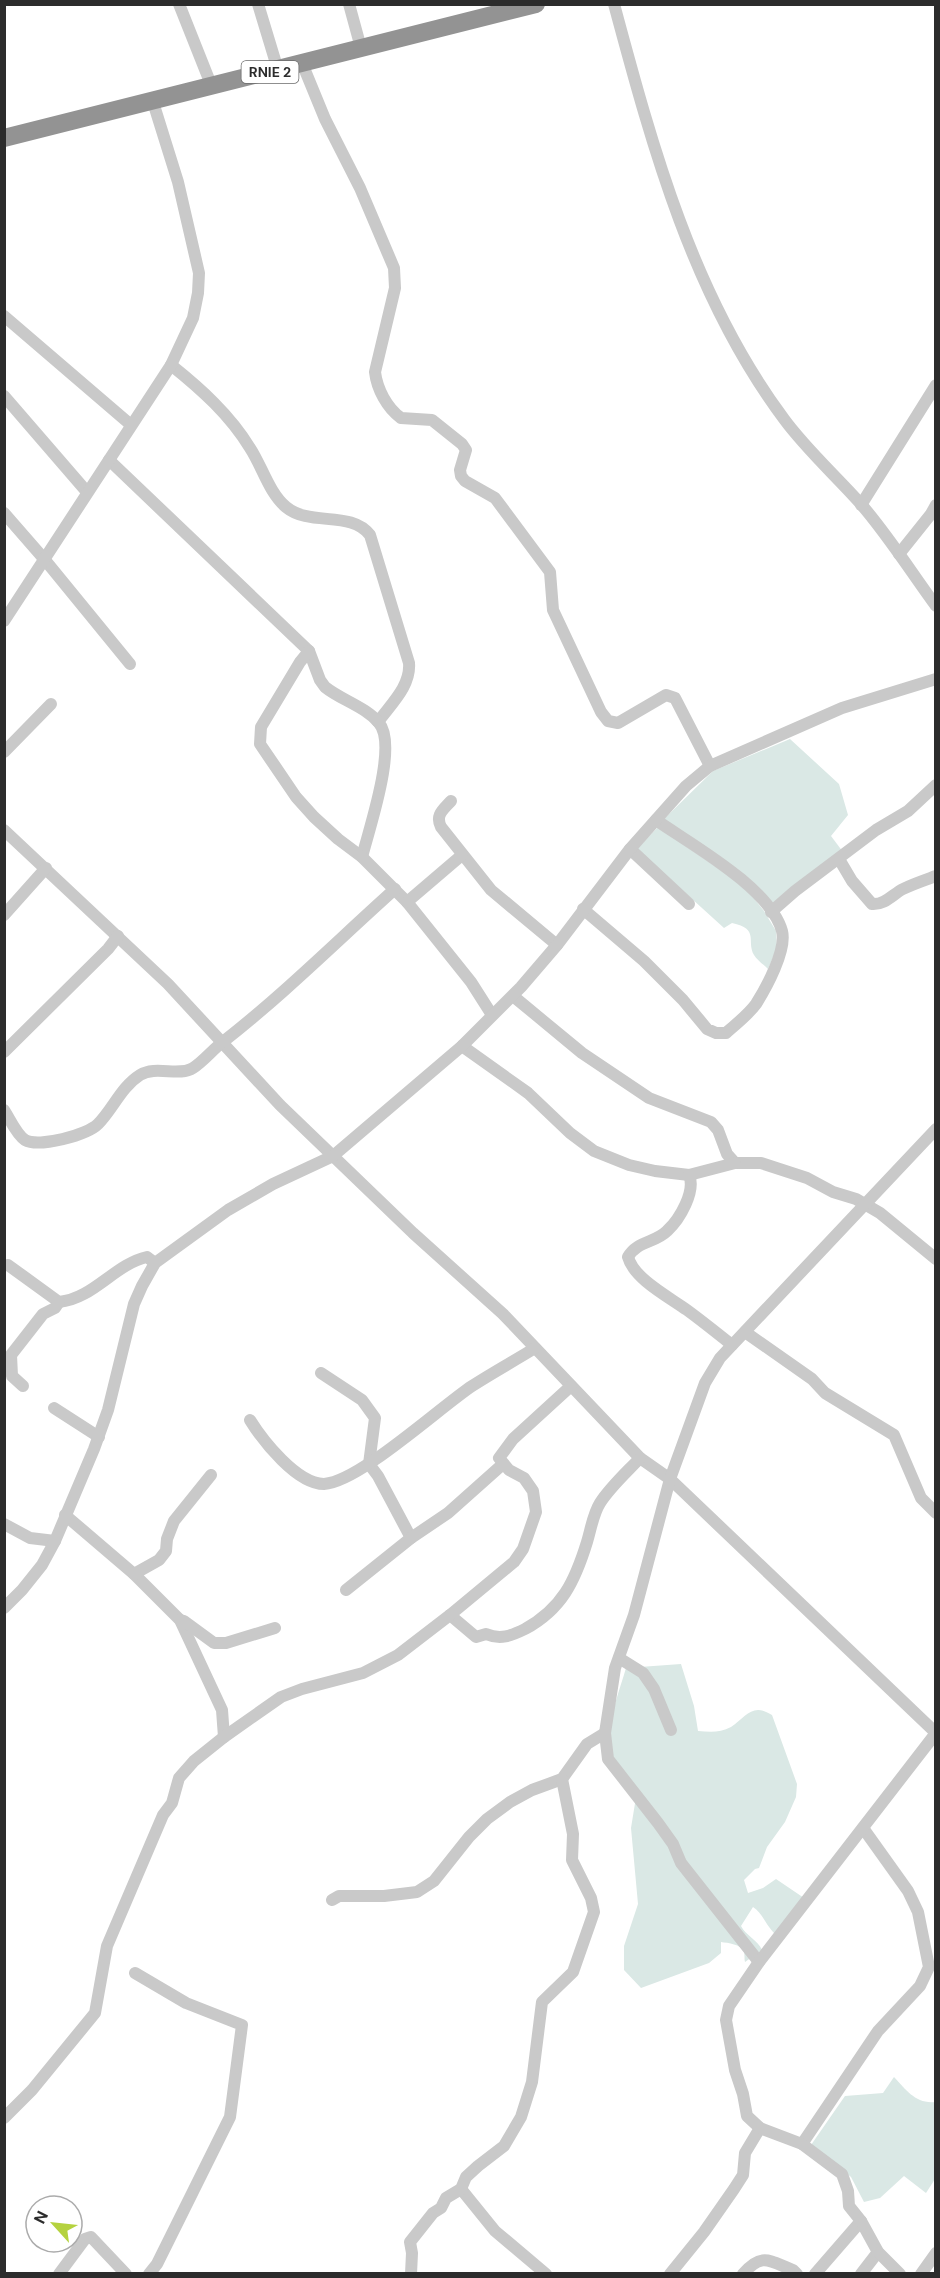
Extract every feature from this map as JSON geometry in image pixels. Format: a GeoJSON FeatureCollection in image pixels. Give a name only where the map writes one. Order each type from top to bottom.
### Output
{"type":"FeatureCollection","features":[{"type":"Feature","properties":{"kind":"highway","name":"RNIE 2"},"geometry":{"type":"LineString","coordinates":[[4,138],[536,4]]}},
{"type":"Feature","properties":{"kind":"street"},"geometry":{"type":"LineString","coordinates":[[179,4],[212,87]]}},
{"type":"Feature","properties":{"kind":"street"},"geometry":{"type":"LineString","coordinates":[[258,4],[278,70]]}},
{"type":"Feature","properties":{"kind":"street"},"geometry":{"type":"LineString","coordinates":[[349,4],[362,48]]}},
{"type":"Feature","properties":{"kind":"street"},"geometry":{"type":"LineString","coordinates":[[614,4],[662,175],[694,260],[734,344],[784,420],[861,505],[936,606]]}},
{"type":"Feature","properties":{"kind":"street"},"geometry":{"type":"LineString","coordinates":[[302,63],[325,119],[360,188],[394,268],[394,288],[375,372],[376,382],[389,407],[401,418],[432,420],[462,444],[466,450],[460,470],[461,476],[465,481],[495,498],[550,572],[553,610],[601,712],[608,721],[618,723],[666,695],[671,695],[675,698],[710,766]]}},
{"type":"Feature","properties":{"kind":"street"},"geometry":{"type":"LineString","coordinates":[[4,621],[171,365],[193,318],[199,273],[178,182],[153,102]]}},
{"type":"Feature","properties":{"kind":"street"},"geometry":{"type":"LineString","coordinates":[[4,316],[131,425]]}},
{"type":"Feature","properties":{"kind":"street"},"geometry":{"type":"LineString","coordinates":[[171,365],[195,384],[236,427],[283,505],[301,515],[360,524],[370,535],[409,663],[410,674],[405,685],[378,722]]}},
{"type":"Feature","properties":{"kind":"street"},"geometry":{"type":"LineString","coordinates":[[861,505],[911,421],[936,385]]}},
{"type":"Feature","properties":{"kind":"street"},"geometry":{"type":"LineString","coordinates":[[4,396],[87,492]]}},
{"type":"Feature","properties":{"kind":"street"},"geometry":{"type":"LineString","coordinates":[[109,460],[309,651],[325,687],[378,722],[385,738],[384,768],[362,857]]}},
{"type":"Feature","properties":{"kind":"street"},"geometry":{"type":"LineString","coordinates":[[899,554],[936,506]]}},
{"type":"Feature","properties":{"kind":"street"},"geometry":{"type":"LineString","coordinates":[[4,513],[130,664]]}},
{"type":"Feature","properties":{"kind":"street"},"geometry":{"type":"LineString","coordinates":[[309,651],[261,727],[260,744],[296,797],[314,817],[362,857],[407,902],[471,982],[492,1015]]}},
{"type":"Feature","properties":{"kind":"street"},"geometry":{"type":"LineString","coordinates":[[4,1608],[42,1565],[55,1540],[99,1437],[114,1389],[134,1304],[155,1263],[228,1210],[273,1184],[333,1156],[462,1046],[513,996],[557,945],[630,849],[686,786],[710,766],[842,708],[936,679]]}},
{"type":"Feature","properties":{"kind":"street"},"geometry":{"type":"LineString","coordinates":[[4,752],[51,704]]}},
{"type":"Feature","properties":{"kind":"street"},"geometry":{"type":"LineString","coordinates":[[771,912],[876,830],[908,811],[936,785]]}},
{"type":"Feature","properties":{"kind":"street"},"geometry":{"type":"LineString","coordinates":[[451,801],[439,814],[438,822],[462,855],[491,890],[557,945]]}},
{"type":"Feature","properties":{"kind":"street"},"geometry":{"type":"LineString","coordinates":[[583,909],[644,961],[683,1000],[707,1029],[716,1033],[726,1033],[755,1005],[777,964],[782,948],[782,932],[771,912],[750,885],[656,820]]}},
{"type":"Feature","properties":{"kind":"street"},"geometry":{"type":"LineString","coordinates":[[4,830],[168,984],[280,1105],[412,1233],[503,1314],[640,1458],[670,1479],[936,1733],[811,1898],[759,1962],[729,2006],[726,2020],[735,2070],[747,2116],[760,2128],[802,2144],[842,2174],[848,2191],[849,2205],[861,2221],[878,2252],[900,2274]]}},
{"type":"Feature","properties":{"kind":"street"},"geometry":{"type":"LineString","coordinates":[[630,849],[689,904]]}},
{"type":"Feature","properties":{"kind":"street"},"geometry":{"type":"LineString","coordinates":[[407,902],[462,855]]}},
{"type":"Feature","properties":{"kind":"street"},"geometry":{"type":"LineString","coordinates":[[839,859],[852,881],[873,904],[878,905],[900,891],[936,876]]}},
{"type":"Feature","properties":{"kind":"street"},"geometry":{"type":"LineString","coordinates":[[4,915],[46,868]]}},
{"type":"Feature","properties":{"kind":"street"},"geometry":{"type":"LineString","coordinates":[[4,1110],[20,1136],[32,1143],[72,1137],[89,1131],[98,1124],[135,1078],[146,1071],[192,1069],[282,993],[395,889]]}},
{"type":"Feature","properties":{"kind":"street"},"geometry":{"type":"LineString","coordinates":[[4,1052],[108,949],[118,936]]}},
{"type":"Feature","properties":{"kind":"street"},"geometry":{"type":"LineString","coordinates":[[513,996],[582,1053],[649,1098],[711,1122],[718,1130],[727,1154],[735,1162]]}},
{"type":"Feature","properties":{"kind":"street"},"geometry":{"type":"LineString","coordinates":[[462,1046],[528,1093],[570,1133],[594,1151],[629,1165],[688,1175],[735,1162],[761,1163],[807,1178],[833,1192],[867,1205],[936,1259]]}},
{"type":"Feature","properties":{"kind":"street"},"geometry":{"type":"LineString","coordinates":[[759,1962],[681,1863],[673,1844],[608,1759],[605,1733],[615,1668],[644,1580],[670,1479],[705,1383],[720,1358],[867,1205],[936,1129]]}},
{"type":"Feature","properties":{"kind":"street"},"geometry":{"type":"LineString","coordinates":[[688,1175],[692,1181],[687,1199],[673,1223],[658,1237],[637,1245],[628,1257],[630,1264],[654,1288],[732,1345]]}},
{"type":"Feature","properties":{"kind":"street"},"geometry":{"type":"LineString","coordinates":[[8,1265],[59,1302],[70,1301],[134,1260],[147,1257],[155,1263]]}},
{"type":"Feature","properties":{"kind":"street"},"geometry":{"type":"LineString","coordinates":[[23,1386],[12,1376],[11,1355],[43,1314],[55,1308],[59,1302]]}},
{"type":"Feature","properties":{"kind":"street"},"geometry":{"type":"LineString","coordinates":[[745,1332],[812,1379],[825,1393],[894,1435],[913,1474],[921,1498],[936,1513]]}},
{"type":"Feature","properties":{"kind":"street"},"geometry":{"type":"LineString","coordinates":[[250,1420],[283,1462],[304,1478],[323,1484],[344,1478],[369,1464],[472,1386],[535,1348]]}},
{"type":"Feature","properties":{"kind":"street"},"geometry":{"type":"LineString","coordinates":[[321,1373],[362,1400],[375,1418],[369,1464],[378,1476],[411,1538]]}},
{"type":"Feature","properties":{"kind":"street"},"geometry":{"type":"LineString","coordinates":[[4,2118],[32,2090],[95,2013],[106,1946],[163,1815],[172,1803],[179,1779],[194,1761],[281,1697],[363,1673],[398,1654],[514,1562],[530,1531],[536,1512],[533,1491],[524,1478],[503,1464],[499,1458],[508,1444],[572,1386]]}},
{"type":"Feature","properties":{"kind":"street"},"geometry":{"type":"LineString","coordinates":[[54,1408],[99,1437]]}},
{"type":"Feature","properties":{"kind":"street"},"geometry":{"type":"LineString","coordinates":[[450,1615],[476,1637],[486,1634],[494,1638],[511,1636],[533,1625],[556,1606],[564,1598],[575,1574],[595,1513],[601,1502],[640,1458]]}},
{"type":"Feature","properties":{"kind":"street"},"geometry":{"type":"LineString","coordinates":[[346,1590],[411,1538],[448,1513],[503,1464]]}},
{"type":"Feature","properties":{"kind":"street"},"geometry":{"type":"LineString","coordinates":[[134,1574],[159,1560],[166,1551],[167,1539],[174,1521],[212,1475]]}},
{"type":"Feature","properties":{"kind":"street"},"geometry":{"type":"LineString","coordinates":[[65,1515],[134,1574],[180,1620],[222,1710],[224,1737]]}},
{"type":"Feature","properties":{"kind":"street"},"geometry":{"type":"LineString","coordinates":[[4,1524],[30,1538],[55,1540]]}},
{"type":"Feature","properties":{"kind":"street"},"geometry":{"type":"LineString","coordinates":[[180,1620],[214,1643],[226,1643],[275,1628]]}},
{"type":"Feature","properties":{"kind":"street"},"geometry":{"type":"LineString","coordinates":[[619,1658],[643,1673],[654,1689],[671,1730]]}},
{"type":"Feature","properties":{"kind":"street"},"geometry":{"type":"LineString","coordinates":[[332,1900],[339,1896],[384,1896],[417,1892],[434,1881],[469,1837],[487,1819],[510,1802],[532,1790],[562,1779],[587,1744],[605,1733]]}},
{"type":"Feature","properties":{"kind":"street"},"geometry":{"type":"LineString","coordinates":[[411,2274],[410,2242],[433,2213],[441,2208],[446,2198],[461,2190],[466,2177],[504,2146],[521,2117],[532,2082],[543,2002],[573,1972],[594,1912],[591,1898],[572,1860],[573,1834],[562,1779]]}},
{"type":"Feature","properties":{"kind":"street"},"geometry":{"type":"LineString","coordinates":[[802,2144],[878,2031],[920,1986],[929,1967],[918,1912],[908,1891],[863,1828]]}},
{"type":"Feature","properties":{"kind":"street"},"geometry":{"type":"LineString","coordinates":[[135,1973],[186,2003],[242,2025],[230,2117],[157,2264],[149,2274]]}},
{"type":"Feature","properties":{"kind":"street"},"geometry":{"type":"LineString","coordinates":[[670,2274],[704,2232],[743,2175],[745,2153],[760,2128]]}},
{"type":"Feature","properties":{"kind":"street"},"geometry":{"type":"LineString","coordinates":[[461,2190],[495,2231],[546,2274]]}},
{"type":"Feature","properties":{"kind":"street"},"geometry":{"type":"LineString","coordinates":[[815,2274],[861,2221]]}},
{"type":"Feature","properties":{"kind":"street"},"geometry":{"type":"LineString","coordinates":[[59,2274],[85,2240],[91,2237],[126,2274]]}},
{"type":"Feature","properties":{"kind":"street"},"geometry":{"type":"LineString","coordinates":[[861,2274],[878,2252]]}},
{"type":"Feature","properties":{"kind":"street"},"geometry":{"type":"LineString","coordinates":[[921,2274],[936,2253]]}},
{"type":"Feature","properties":{"kind":"street"},"geometry":{"type":"LineString","coordinates":[[743,2274],[756,2260],[763,2259],[793,2270],[796,2274]]}},
{"type":"Feature","properties":{"kind":"shaded area"},"geometry":{"type":"Polygon","coordinates":[[[790,739],[839,784],[848,815],[831,836],[843,852],[771,906],[664,819],[713,771],[790,739]]]}},
{"type":"Feature","properties":{"kind":"shaded area"},"geometry":{"type":"Polygon","coordinates":[[[658,827],[745,887],[764,911],[776,931],[777,948],[768,969],[754,955],[749,932],[746,929],[732,923],[724,928],[637,849],[658,827]]]}},
{"type":"Feature","properties":{"kind":"shaded area"},"geometry":{"type":"Polygon","coordinates":[[[681,1664],[694,1706],[698,1731],[715,1732],[727,1729],[754,1710],[765,1711],[772,1715],[797,1784],[796,1797],[785,1822],[767,1847],[759,1868],[744,1880],[748,1893],[763,1888],[776,1879],[807,1900],[778,1936],[753,1907],[741,1926],[762,1950],[745,1962],[744,1952],[740,1947],[721,1942],[721,1953],[709,1963],[641,1988],[624,1970],[624,1946],[638,1904],[631,1828],[637,1791],[613,1761],[609,1739],[610,1727],[626,1668],[681,1664]]]}},
{"type":"Feature","properties":{"kind":"shaded area"},"geometry":{"type":"Polygon","coordinates":[[[894,2077],[917,2098],[922,2101],[935,2102],[935,2179],[926,2193],[904,2176],[880,2198],[864,2202],[851,2177],[811,2145],[845,2096],[883,2093],[894,2077]]]}}]}
